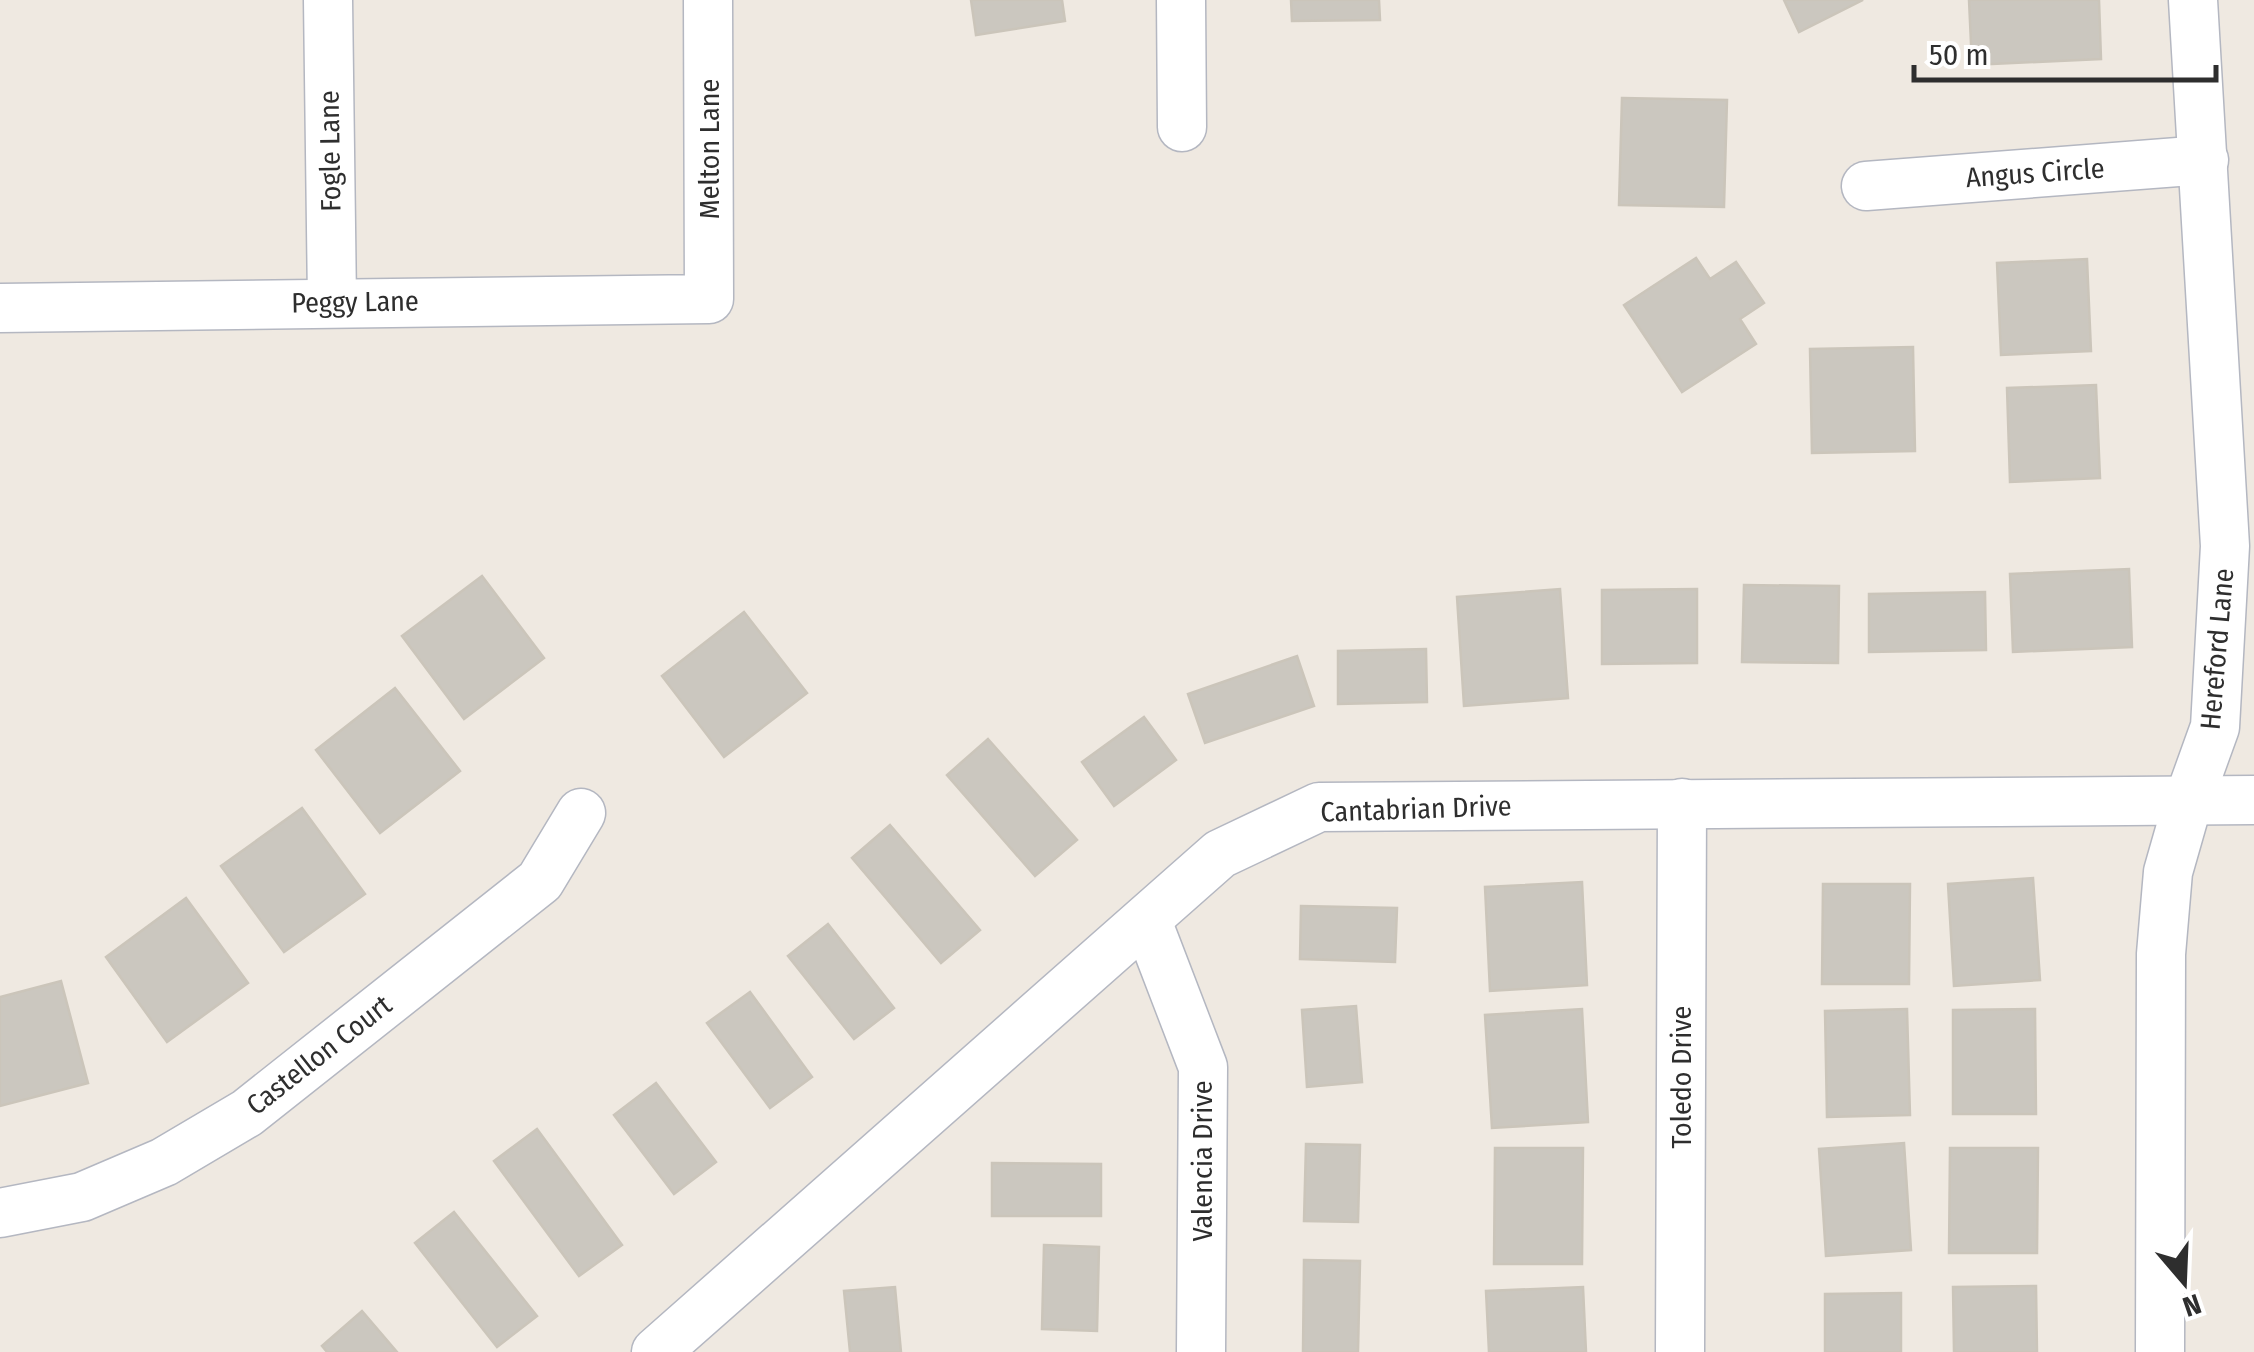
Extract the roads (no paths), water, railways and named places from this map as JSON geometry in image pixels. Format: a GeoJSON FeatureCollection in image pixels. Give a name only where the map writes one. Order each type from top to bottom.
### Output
{"type":"FeatureCollection","features":[{"type":"Feature","properties":{"kind":"street","name":"Fogle Lane"},"geometry":{"type":"LineString","coordinates":[[328,0],[332,302]]}},
{"type":"Feature","properties":{"kind":"street","name":"Melton Lane"},"geometry":{"type":"LineString","coordinates":[[708,0],[709,299]]}},
{"type":"Feature","properties":{"kind":"street"},"geometry":{"type":"LineString","coordinates":[[1181,0],[1182,127]]}},
{"type":"Feature","properties":{"kind":"street","name":"Hereford Lane"},"geometry":{"type":"LineString","coordinates":[[2160,1352],[2160,954],[2168,872],[2215,726],[2226,546],[2193,0]]}},
{"type":"Feature","properties":{"kind":"street","name":"Angus Circle"},"geometry":{"type":"LineString","coordinates":[[1866,186],[2204,160]]}},
{"type":"Feature","properties":{"kind":"street","name":"Peggy Lane"},"geometry":{"type":"LineString","coordinates":[[0,308],[709,299]]}},
{"type":"Feature","properties":{"kind":"street","name":"Cantabrian Drive"},"geometry":{"type":"LineString","coordinates":[[656,1352],[1220,854],[1319,807],[2254,800]]}},
{"type":"Feature","properties":{"kind":"street","name":"Toledo Drive"},"geometry":{"type":"LineString","coordinates":[[1680,1352],[1682,802]]}},
{"type":"Feature","properties":{"kind":"street","name":"Castellon Court"},"geometry":{"type":"LineString","coordinates":[[0,1213],[82,1197],[164,1162],[246,1113],[540,880],[581,813]]}},
{"type":"Feature","properties":{"kind":"street","name":"Valencia Drive"},"geometry":{"type":"LineString","coordinates":[[1147,921],[1203,1067],[1201,1352]]}}]}
